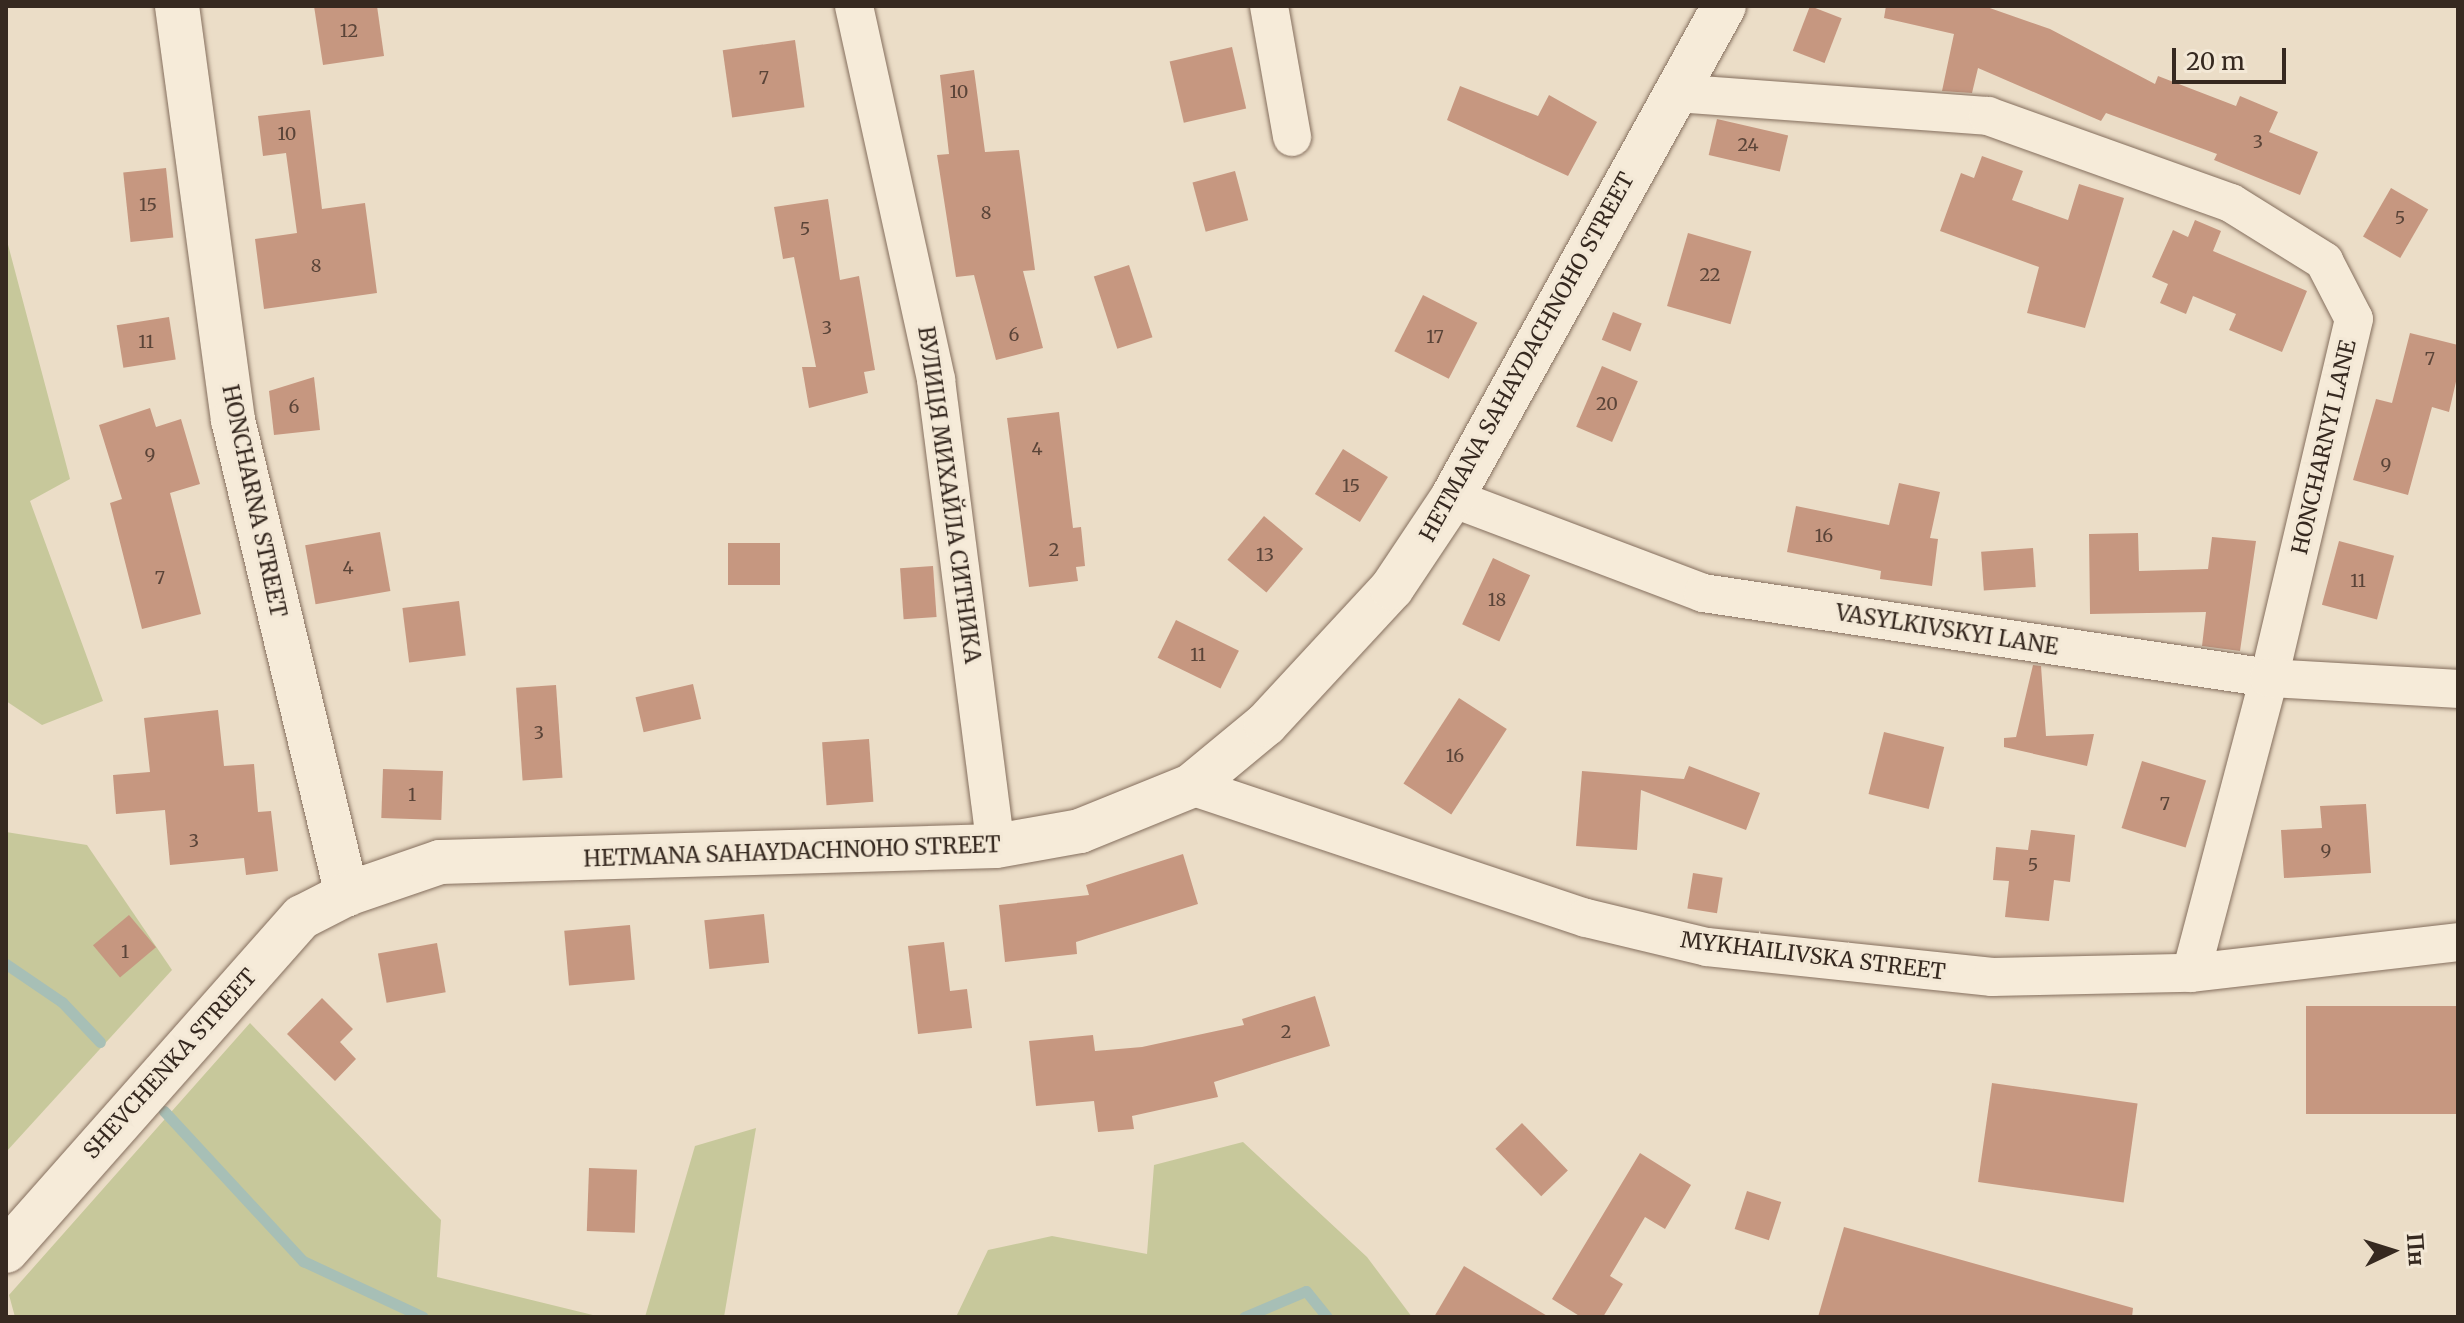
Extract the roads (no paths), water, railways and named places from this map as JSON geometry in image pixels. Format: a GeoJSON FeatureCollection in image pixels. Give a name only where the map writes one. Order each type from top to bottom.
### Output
{"type":"FeatureCollection","features":[{"type":"Feature","properties":{"kind":"main road","name":"HONCHARNA STREET"},"geometry":{"type":"LineString","coordinates":[[177,6],[233,420],[347,894]]}},
{"type":"Feature","properties":{"kind":"main road","name":"HETMANA SAHAYDACHNOHO STREET"},"geometry":{"type":"LineString","coordinates":[[347,894],[440,862],[996,846],[1080,831],[1191,786],[1266,724],[1392,588],[1452,498],[1724,6]]}},
{"type":"Feature","properties":{"kind":"main road","name":"SHEVCHENKA STREET"},"geometry":{"type":"LineString","coordinates":[[6,1251],[302,917],[347,894]]}},
{"type":"Feature","properties":{"kind":"street","name":"ВУЛИЦЯ МИХАЙЛА СИТНИКА"},"geometry":{"type":"LineString","coordinates":[[854,6],[936,380],[996,846]]}},
{"type":"Feature","properties":{"kind":"street"},"geometry":{"type":"LineString","coordinates":[[1269,6],[1292,137]]}},
{"type":"Feature","properties":{"kind":"street","name":"HONCHARNYI LANE"},"geometry":{"type":"LineString","coordinates":[[1675,93],[1988,116],[2231,203],[2324,261],[2354,319],[2269,678],[2191,973]]}},
{"type":"Feature","properties":{"kind":"street","name":"VASYLKIVSKYI LANE"},"geometry":{"type":"LineString","coordinates":[[1452,498],[1703,593],[2269,678],[2458,689]]}},
{"type":"Feature","properties":{"kind":"street","name":"MYKHAILIVSKA STREET"},"geometry":{"type":"LineString","coordinates":[[1191,786],[1586,918],[1707,947],[1992,977],[2191,973],[2458,942]]}},
{"type":"Feature","properties":{"kind":"waterway"},"geometry":{"type":"LineString","coordinates":[[6,964],[62,1002],[100,1042]]}},
{"type":"Feature","properties":{"kind":"waterway"},"geometry":{"type":"LineString","coordinates":[[164,1111],[303,1261],[423,1317]]}},
{"type":"Feature","properties":{"kind":"waterway"},"geometry":{"type":"LineString","coordinates":[[1244,1317],[1306,1291],[1327,1317]]}}]}
